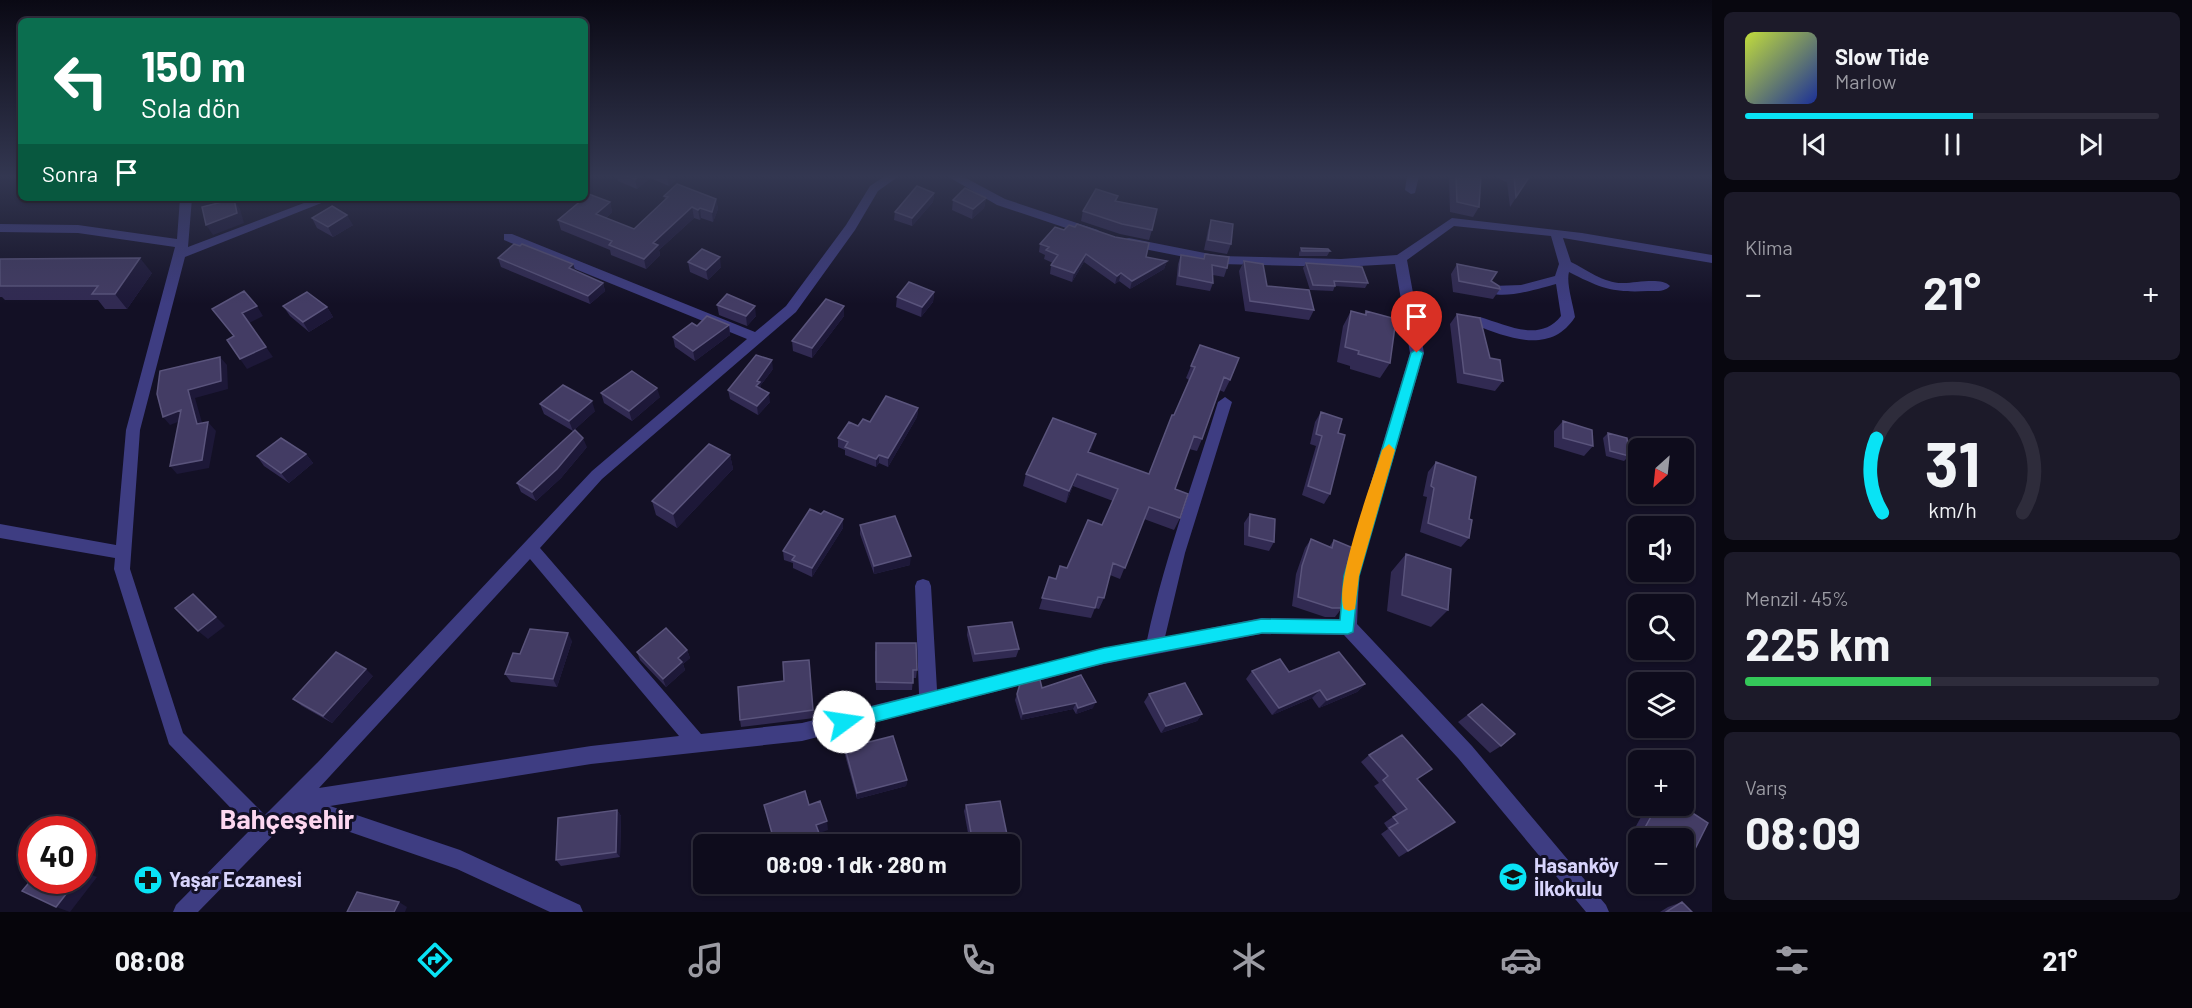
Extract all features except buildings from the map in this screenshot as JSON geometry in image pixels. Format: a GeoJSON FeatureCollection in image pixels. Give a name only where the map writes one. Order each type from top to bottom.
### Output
{"type":"FeatureCollection","features":[{"type":"Feature","properties":{"kind":"street"},"geometry":{"type":"LineString","coordinates":[[184,219],[180,250],[134,430],[122,569],[176,738],[265,829]]}},
{"type":"Feature","properties":{"kind":"street"},"geometry":{"type":"LineString","coordinates":[[0,228],[78,229],[180,250],[269,219]]}},
{"type":"Feature","properties":{"kind":"street"},"geometry":{"type":"LineString","coordinates":[[183,912],[326,768],[597,475],[791,309],[856,219]]}},
{"type":"Feature","properties":{"kind":"street"},"geometry":{"type":"LineString","coordinates":[[1052,219],[1112,238],[1220,260],[1341,263],[1400,259],[1452,222],[1509,227],[1666,250],[1712,260]]}},
{"type":"Feature","properties":{"kind":"street"},"geometry":{"type":"LineString","coordinates":[[1480,322],[1500,330],[1535,336],[1557,330],[1568,317],[1566,295],[1561,279],[1565,264],[1556,234]]}},
{"type":"Feature","properties":{"kind":"street"},"geometry":{"type":"LineString","coordinates":[[508,237],[757,338]]}},
{"type":"Feature","properties":{"kind":"street"},"geometry":{"type":"LineString","coordinates":[[1348,627],[1351,576],[1417,353],[1400,259]]}},
{"type":"Feature","properties":{"kind":"street"},"geometry":{"type":"LineString","coordinates":[[1565,264],[1599,282],[1620,288],[1664,286]]}},
{"type":"Feature","properties":{"kind":"street"},"geometry":{"type":"LineString","coordinates":[[1492,290],[1521,289],[1561,279]]}},
{"type":"Feature","properties":{"kind":"street"},"geometry":{"type":"LineString","coordinates":[[1154,646],[1162,599],[1225,402]]}},
{"type":"Feature","properties":{"kind":"street"},"geometry":{"type":"LineString","coordinates":[[0,531],[124,554]]}},
{"type":"Feature","properties":{"kind":"street"},"geometry":{"type":"LineString","coordinates":[[530,548],[698,744]]}},
{"type":"Feature","properties":{"kind":"street"},"geometry":{"type":"LineString","coordinates":[[923,586],[928,700]]}},
{"type":"Feature","properties":{"kind":"street"},"geometry":{"type":"LineString","coordinates":[[292,802],[591,755],[802,732],[1104,656],[1262,626],[1348,627],[1465,752],[1599,912]]}},
{"type":"Feature","properties":{"kind":"street"},"geometry":{"type":"LineString","coordinates":[[292,802],[460,860],[573,912]]}},
{"type":"Feature","properties":{"kind":"slow traffic"},"geometry":{"type":"LineString","coordinates":[[1349,604],[1351,576],[1389,450]]}},
{"type":"Feature","properties":{"kind":"place","name":"Hasanköy İlkokulu"},"geometry":{"type":"Point","coordinates":[1513,877]}},
{"type":"Feature","properties":{"kind":"place","name":"Yaşar Eczanesi"},"geometry":{"type":"Point","coordinates":[148,880]}},
{"type":"Feature","properties":{"kind":"district","name":"Bahçeşehir"},"geometry":{"type":"Point","coordinates":[287,820]}},
{"type":"Feature","properties":{"kind":"route"},"geometry":{"type":"LineString","coordinates":[[844,722],[1104,656],[1154,646],[1262,626],[1348,627],[1351,576],[1417,353]]}}]}
